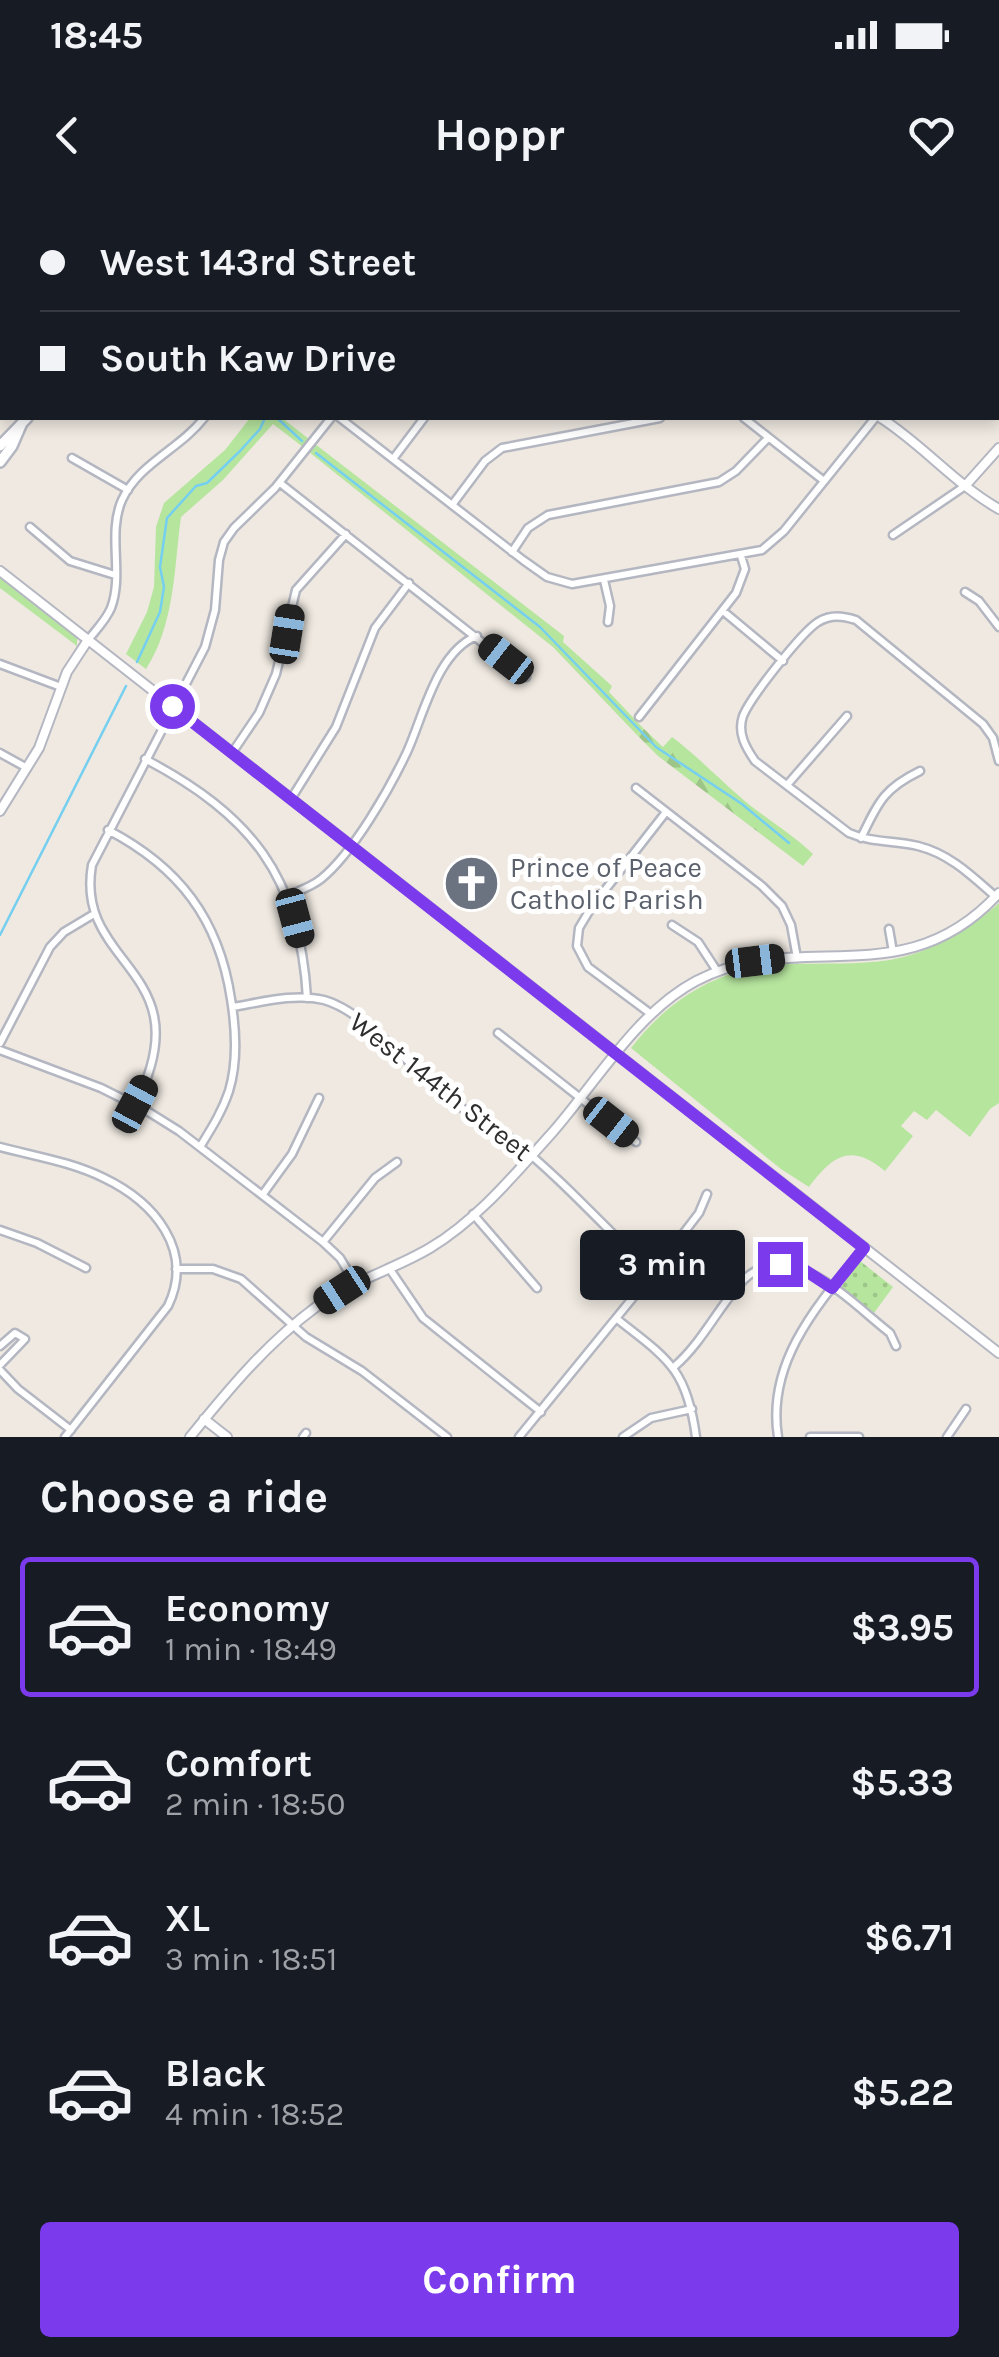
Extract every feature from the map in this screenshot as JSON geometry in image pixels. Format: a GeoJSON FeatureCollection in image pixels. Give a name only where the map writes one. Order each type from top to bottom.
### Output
{"type":"FeatureCollection","features":[{"type":"Feature","properties":{"kind":"main road"},"geometry":{"type":"LineString","coordinates":[[0,446],[25,420]]}},
{"type":"Feature","properties":{"kind":"main road"},"geometry":{"type":"LineString","coordinates":[[0,462],[25,420]]}},
{"type":"Feature","properties":{"kind":"street"},"geometry":{"type":"LineString","coordinates":[[0,812],[46,734],[61,688],[112,607],[117,517],[128,490],[138,476],[202,420]]}},
{"type":"Feature","properties":{"kind":"street"},"geometry":{"type":"LineString","coordinates":[[135,1104],[154,1064],[154,1010],[144,986],[94,914],[90,878],[97,852],[205,647],[215,610],[224,542],[280,482],[329,420]]}},
{"type":"Feature","properties":{"kind":"street"},"geometry":{"type":"LineString","coordinates":[[343,420],[512,552],[557,582],[578,584],[762,550],[777,540],[876,420]]}},
{"type":"Feature","properties":{"kind":"street"},"geometry":{"type":"LineString","coordinates":[[393,459],[422,420]]}},
{"type":"Feature","properties":{"kind":"street"},"geometry":{"type":"LineString","coordinates":[[452,505],[485,461],[502,448],[649,420]]}},
{"type":"Feature","properties":{"kind":"street"},"geometry":{"type":"LineString","coordinates":[[746,420],[824,481]]}},
{"type":"Feature","properties":{"kind":"street"},"geometry":{"type":"LineString","coordinates":[[881,420],[910,437],[965,486],[999,509]]}},
{"type":"Feature","properties":{"kind":"street"},"geometry":{"type":"LineString","coordinates":[[512,552],[528,528],[554,513],[719,482],[736,471],[768,438]]}},
{"type":"Feature","properties":{"kind":"street"},"geometry":{"type":"LineString","coordinates":[[893,535],[965,486],[999,448]]}},
{"type":"Feature","properties":{"kind":"street"},"geometry":{"type":"LineString","coordinates":[[72,458],[128,490]]}},
{"type":"Feature","properties":{"kind":"street"},"geometry":{"type":"LineString","coordinates":[[280,482],[526,677]]}},
{"type":"Feature","properties":{"kind":"street"},"geometry":{"type":"LineString","coordinates":[[30,527],[70,562],[115,575]]}},
{"type":"Feature","properties":{"kind":"street"},"geometry":{"type":"LineString","coordinates":[[232,753],[259,713],[276,674],[296,590],[346,534]]}},
{"type":"Feature","properties":{"kind":"street"},"geometry":{"type":"LineString","coordinates":[[639,717],[742,582],[741,556]]}},
{"type":"Feature","properties":{"kind":"street"},"geometry":{"type":"LineString","coordinates":[[0,570],[999,1353]]}},
{"type":"Feature","properties":{"kind":"street"},"geometry":{"type":"LineString","coordinates":[[604,580],[610,598],[608,622]]}},
{"type":"Feature","properties":{"kind":"street"},"geometry":{"type":"LineString","coordinates":[[291,799],[336,727],[375,628],[409,583]]}},
{"type":"Feature","properties":{"kind":"street"},"geometry":{"type":"LineString","coordinates":[[965,592],[999,627]]}},
{"type":"Feature","properties":{"kind":"street"},"geometry":{"type":"LineString","coordinates":[[722,611],[783,661]]}},
{"type":"Feature","properties":{"kind":"street"},"geometry":{"type":"LineString","coordinates":[[190,1437],[243,1371],[319,1305],[432,1246],[473,1214],[531,1156],[662,1002],[734,964],[860,958],[908,951],[945,936],[997,895],[943,854],[849,833],[751,755],[742,731],[743,717],[802,637],[820,620],[838,615],[856,620],[870,630],[984,724],[993,738],[999,761]]}},
{"type":"Feature","properties":{"kind":"street"},"geometry":{"type":"LineString","coordinates":[[286,896],[319,880],[350,845],[397,773],[436,680],[465,641],[477,636]]}},
{"type":"Feature","properties":{"kind":"street"},"geometry":{"type":"LineString","coordinates":[[0,664],[61,688]]}},
{"type":"Feature","properties":{"kind":"street"},"geometry":{"type":"LineString","coordinates":[[788,785],[847,716]]}},
{"type":"Feature","properties":{"kind":"street"},"geometry":{"type":"LineString","coordinates":[[0,753],[27,768]]}},
{"type":"Feature","properties":{"kind":"street"},"geometry":{"type":"LineString","coordinates":[[145,759],[201,791],[234,818],[264,855],[286,896],[301,939],[307,998]]}},
{"type":"Feature","properties":{"kind":"street"},"geometry":{"type":"LineString","coordinates":[[861,838],[881,797],[894,783],[920,771]]}},
{"type":"Feature","properties":{"kind":"street"},"geometry":{"type":"LineString","coordinates":[[636,788],[782,906],[797,958]]}},
{"type":"Feature","properties":{"kind":"street"},"geometry":{"type":"LineString","coordinates":[[651,1014],[588,968],[578,946],[580,928],[591,908],[666,812]]}},
{"type":"Feature","properties":{"kind":"street"},"geometry":{"type":"LineString","coordinates":[[108,830],[146,851],[193,899],[221,952],[232,1006],[236,1054],[230,1089],[200,1146]]}},
{"type":"Feature","properties":{"kind":"street"},"geometry":{"type":"LineString","coordinates":[[94,914],[68,928],[50,947],[0,1046],[135,1104],[200,1146],[324,1242],[340,1258],[355,1283]]}},
{"type":"Feature","properties":{"kind":"street"},"geometry":{"type":"LineString","coordinates":[[672,925],[707,953],[718,971]]}},
{"type":"Feature","properties":{"kind":"street"},"geometry":{"type":"LineString","coordinates":[[889,929],[893,953]]}},
{"type":"Feature","properties":{"kind":"street","name":"West 144th Street"},"geometry":{"type":"LineString","coordinates":[[232,1006],[307,998],[346,1011],[418,1068],[447,1098],[495,1127],[531,1156],[653,1273]]}},
{"type":"Feature","properties":{"kind":"street"},"geometry":{"type":"LineString","coordinates":[[498,1033],[636,1142]]}},
{"type":"Feature","properties":{"kind":"street"},"geometry":{"type":"LineString","coordinates":[[263,1194],[292,1154],[319,1098]]}},
{"type":"Feature","properties":{"kind":"street"},"geometry":{"type":"LineString","coordinates":[[0,1147],[88,1171],[126,1191],[150,1210],[166,1230],[176,1253],[172,1296],[165,1312],[66,1437]]}},
{"type":"Feature","properties":{"kind":"street"},"geometry":{"type":"LineString","coordinates":[[324,1242],[376,1178],[397,1162]]}},
{"type":"Feature","properties":{"kind":"street"},"geometry":{"type":"LineString","coordinates":[[519,1437],[653,1273],[699,1213],[707,1194]]}},
{"type":"Feature","properties":{"kind":"street"},"geometry":{"type":"LineString","coordinates":[[473,1214],[537,1288]]}},
{"type":"Feature","properties":{"kind":"street"},"geometry":{"type":"LineString","coordinates":[[0,1230],[38,1243],[86,1268]]}},
{"type":"Feature","properties":{"kind":"street"},"geometry":{"type":"LineString","coordinates":[[778,1437],[777,1395],[787,1357],[803,1328],[864,1248]]}},
{"type":"Feature","properties":{"kind":"street"},"geometry":{"type":"LineString","coordinates":[[675,1366],[689,1354],[740,1283],[756,1268],[770,1264],[800,1267],[890,1334],[896,1346]]}},
{"type":"Feature","properties":{"kind":"street"},"geometry":{"type":"LineString","coordinates":[[389,1268],[423,1318],[541,1412]]}},
{"type":"Feature","properties":{"kind":"street"},"geometry":{"type":"LineString","coordinates":[[176,1269],[222,1270],[241,1278],[321,1348],[362,1372],[447,1437]]}},
{"type":"Feature","properties":{"kind":"street"},"geometry":{"type":"LineString","coordinates":[[617,1319],[675,1366],[692,1409],[696,1437]]}},
{"type":"Feature","properties":{"kind":"street"},"geometry":{"type":"LineString","coordinates":[[0,1346],[16,1334],[26,1339],[0,1367],[18,1389],[71,1430]]}},
{"type":"Feature","properties":{"kind":"street"},"geometry":{"type":"LineString","coordinates":[[948,1437],[966,1408]]}},
{"type":"Feature","properties":{"kind":"street"},"geometry":{"type":"LineString","coordinates":[[623,1437],[651,1418],[692,1409]]}},
{"type":"Feature","properties":{"kind":"street"},"geometry":{"type":"LineString","coordinates":[[204,1420],[227,1437]]}},
{"type":"Feature","properties":{"kind":"street"},"geometry":{"type":"LineString","coordinates":[[810,1437],[859,1437]]}},
{"type":"Feature","properties":{"kind":"green space"},"geometry":{"type":"Polygon","coordinates":[[[248,420],[285,420],[309,439],[303,447],[273,424],[223,480],[181,517],[168,615],[146,669],[126,654],[147,612],[154,587],[156,527],[164,503],[225,450],[248,420]]]}},
{"type":"Feature","properties":{"kind":"green space"},"geometry":{"type":"Polygon","coordinates":[[[315,444],[564,636],[563,642],[612,686],[609,692],[643,728],[637,735],[553,647],[309,452],[315,444]]]}},
{"type":"Feature","properties":{"kind":"green space"},"geometry":{"type":"Polygon","coordinates":[[[0,578],[77,637],[77,646],[0,588],[0,578]]]}},
{"type":"Feature","properties":{"kind":"green space"},"geometry":{"type":"Polygon","coordinates":[[[643,728],[663,747],[672,737],[813,854],[803,866],[658,756],[637,735],[643,728]]]}},
{"type":"Feature","properties":{"kind":"green space"},"geometry":{"type":"Polygon","coordinates":[[[999,903],[999,1103],[970,1137],[936,1110],[927,1120],[914,1111],[901,1126],[913,1136],[885,1171],[862,1157],[843,1156],[826,1167],[809,1187],[781,1169],[631,1048],[681,999],[721,978],[765,966],[865,963],[920,952],[974,923],[999,903]]]}},
{"type":"Feature","properties":{"kind":"green space"},"geometry":{"type":"Polygon","coordinates":[[[860,1261],[893,1287],[874,1313],[841,1287],[860,1261]]]}},
{"type":"Feature","properties":{"kind":"waterway"},"geometry":{"type":"LineString","coordinates":[[137,662],[160,612],[164,587],[160,567],[167,518],[196,486],[207,483],[240,451],[264,420]]}},
{"type":"Feature","properties":{"kind":"waterway"},"geometry":{"type":"LineString","coordinates":[[279,420],[302,441]]}},
{"type":"Feature","properties":{"kind":"waterway"},"geometry":{"type":"LineString","coordinates":[[316,453],[540,627],[656,747],[742,804],[789,843]]}},
{"type":"Feature","properties":{"kind":"waterway"},"geometry":{"type":"LineString","coordinates":[[0,935],[126,686]]}},
{"type":"Feature","properties":{"kind":"place","name":"Prince of Peace Catholic Parish"},"geometry":{"type":"Point","coordinates":[471,883]}},
{"type":"Feature","properties":{"kind":"route"},"geometry":{"type":"LineString","coordinates":[[172,706],[864,1248],[832,1288],[800,1267],[780,1264]]}}]}
